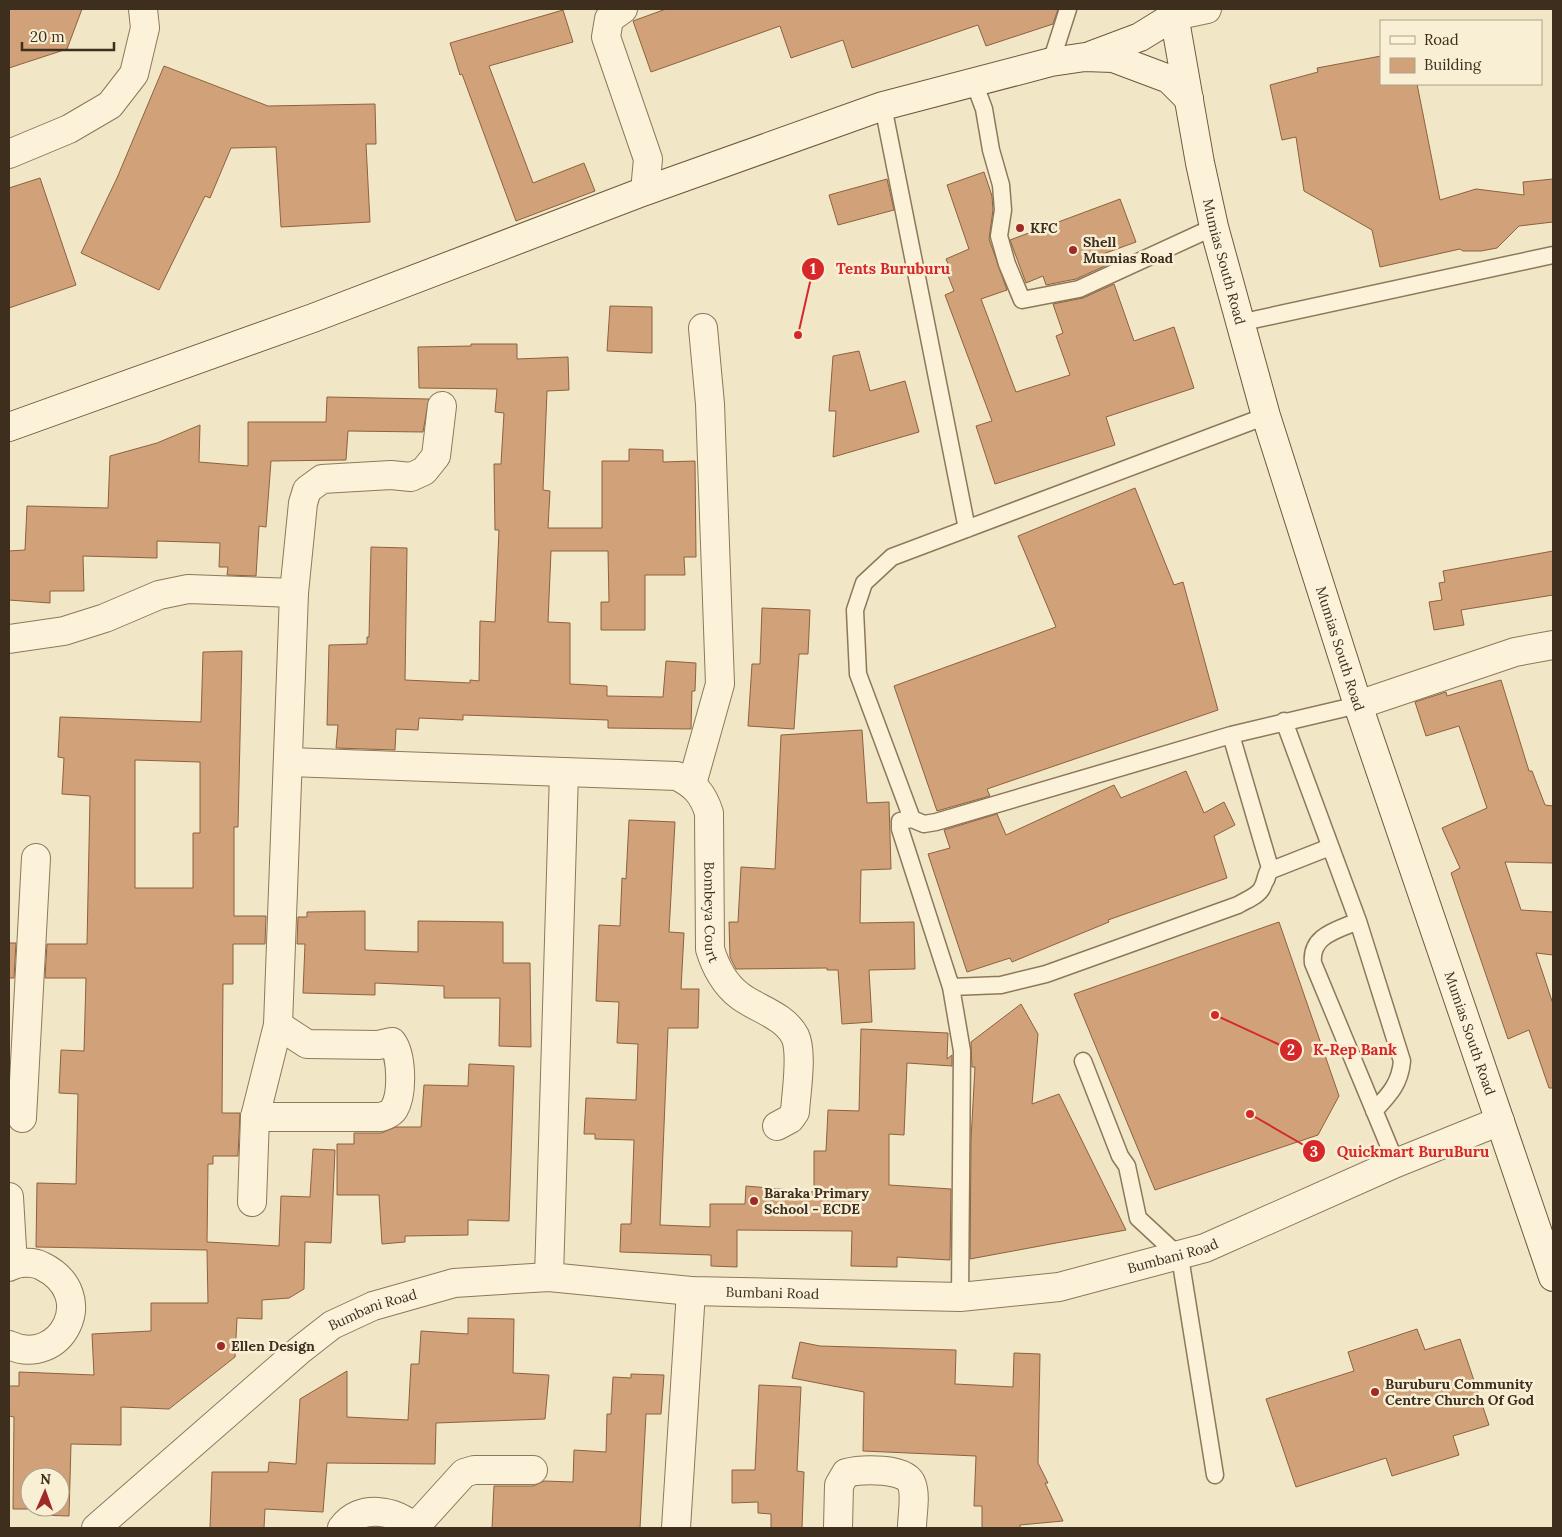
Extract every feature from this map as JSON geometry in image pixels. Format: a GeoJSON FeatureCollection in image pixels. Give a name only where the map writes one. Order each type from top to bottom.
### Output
{"type":"FeatureCollection","features":[{"type":"Feature","properties":{"kind":"street"},"geometry":{"type":"LineString","coordinates":[[9,154],[69,129],[110,105],[134,74],[146,28],[143,9]]}},
{"type":"Feature","properties":{"kind":"street"},"geometry":{"type":"LineString","coordinates":[[623,9],[609,19],[606,37],[648,159],[645,192]]}},
{"type":"Feature","properties":{"kind":"street"},"geometry":{"type":"LineString","coordinates":[[1086,57],[1140,37],[1174,12],[1207,9]]}},
{"type":"Feature","properties":{"kind":"street","name":"Mumias South Road"},"geometry":{"type":"LineString","coordinates":[[1174,12],[1200,163],[1214,227],[1266,416],[1358,705],[1553,1277]]}},
{"type":"Feature","properties":{"kind":"street"},"geometry":{"type":"LineString","coordinates":[[9,427],[313,318],[645,192],[883,106],[1051,62],[1086,57],[1113,58],[1169,79],[1189,99]]}},
{"type":"Feature","properties":{"kind":"street"},"geometry":{"type":"LineString","coordinates":[[648,159],[675,181]]}},
{"type":"Feature","properties":{"kind":"street"},"geometry":{"type":"LineString","coordinates":[[289,762],[677,776],[692,784],[720,684],[710,404],[703,328]]}},
{"type":"Feature","properties":{"kind":"street"},"geometry":{"type":"LineString","coordinates":[[252,1202],[255,1117],[278,1024],[294,593],[306,490],[322,479],[391,475],[411,477],[424,471],[436,456],[442,406]]}},
{"type":"Feature","properties":{"kind":"street"},"geometry":{"type":"LineString","coordinates":[[9,639],[64,631],[105,618],[159,595],[188,589],[294,593]]}},
{"type":"Feature","properties":{"kind":"street"},"geometry":{"type":"LineString","coordinates":[[1358,705],[1515,652],[1553,645]]}},
{"type":"Feature","properties":{"kind":"street"},"geometry":{"type":"LineString","coordinates":[[549,1277],[564,772]]}},
{"type":"Feature","properties":{"kind":"street","name":"Bombeya Court"},"geometry":{"type":"LineString","coordinates":[[692,784],[704,796],[709,813],[710,948],[714,965],[738,996],[781,1020],[795,1036],[797,1043],[795,1112],[790,1119],[777,1126]]}},
{"type":"Feature","properties":{"kind":"street"},"geometry":{"type":"LineString","coordinates":[[13,1118],[36,858]]}},
{"type":"Feature","properties":{"kind":"street"},"geometry":{"type":"LineString","coordinates":[[255,1117],[381,1117],[390,1113],[395,1108],[399,1094],[399,1060],[396,1047],[392,1042],[378,1045],[307,1044],[278,1024]]}},
{"type":"Feature","properties":{"kind":"street","name":"Bumbani Road"},"geometry":{"type":"LineString","coordinates":[[96,1528],[300,1350],[332,1325],[373,1306],[454,1284],[549,1277],[691,1291],[960,1297],[1059,1287],[1180,1257],[1205,1248],[1396,1163],[1500,1121]]}},
{"type":"Feature","properties":{"kind":"street"},"geometry":{"type":"LineString","coordinates":[[9,1197],[11,1266],[36,1263],[57,1273],[69,1292],[71,1315],[61,1335],[42,1348],[20,1350],[9,1345]]}},
{"type":"Feature","properties":{"kind":"street"},"geometry":{"type":"LineString","coordinates":[[676,1528],[691,1291]]}},
{"type":"Feature","properties":{"kind":"street"},"geometry":{"type":"LineString","coordinates":[[342,1528],[347,1521],[370,1511],[394,1513],[415,1528],[464,1473],[474,1470],[533,1470]]}},
{"type":"Feature","properties":{"kind":"street"},"geometry":{"type":"LineString","coordinates":[[838,1528],[839,1485],[846,1473],[855,1470],[894,1472],[905,1475],[912,1485],[912,1528]]}},
{"type":"Feature","properties":{"kind":"lane"},"geometry":{"type":"LineString","coordinates":[[1051,62],[1068,9]]}},
{"type":"Feature","properties":{"kind":"lane"},"geometry":{"type":"LineString","coordinates":[[974,82],[984,109],[991,150],[1001,186],[1003,210],[999,236],[1007,264],[1022,300],[1079,289],[1214,227]]}},
{"type":"Feature","properties":{"kind":"lane"},"geometry":{"type":"LineString","coordinates":[[883,106],[967,529]]}},
{"type":"Feature","properties":{"kind":"lane"},"geometry":{"type":"LineString","coordinates":[[1240,323],[1553,255]]}},
{"type":"Feature","properties":{"kind":"lane"},"geometry":{"type":"LineString","coordinates":[[912,820],[858,674],[855,610],[864,583],[892,557],[1266,416]]}},
{"type":"Feature","properties":{"kind":"lane"},"geometry":{"type":"LineString","coordinates":[[960,1297],[962,1052],[951,987],[900,829],[900,821],[912,820],[924,824],[936,822],[1284,721],[1358,705]]}},
{"type":"Feature","properties":{"kind":"lane"},"geometry":{"type":"LineString","coordinates":[[1284,721],[1358,920],[1402,1061],[1401,1074],[1395,1089],[1374,1112]]}},
{"type":"Feature","properties":{"kind":"lane"},"geometry":{"type":"LineString","coordinates":[[1231,736],[1270,868],[1265,875],[1263,886]]}},
{"type":"Feature","properties":{"kind":"lane"},"geometry":{"type":"LineString","coordinates":[[951,987],[1001,985],[1046,974],[1238,905],[1259,893],[1269,871],[1330,847]]}},
{"type":"Feature","properties":{"kind":"lane"},"geometry":{"type":"LineString","coordinates":[[1358,920],[1323,937],[1314,948],[1313,957],[1318,978],[1396,1163]]}},
{"type":"Feature","properties":{"kind":"lane"},"geometry":{"type":"LineString","coordinates":[[1083,1061],[1120,1156],[1127,1166],[1138,1218],[1180,1257],[1215,1475]]}},
{"type":"Feature","properties":{"kind":"building"},"geometry":{"type":"Polygon","coordinates":[[[9,9],[82,9],[67,49],[9,68],[9,9]]]}},
{"type":"Feature","properties":{"kind":"building"},"geometry":{"type":"Polygon","coordinates":[[[666,9],[1058,9],[1053,24],[986,46],[978,25],[852,68],[843,40],[791,58],[780,26],[651,72],[633,21],[666,9]]]}},
{"type":"Feature","properties":{"kind":"building"},"geometry":{"type":"Polygon","coordinates":[[[563,10],[573,42],[489,66],[533,183],[584,163],[595,191],[516,221],[462,74],[460,75],[450,43],[563,10]]]}},
{"type":"Feature","properties":{"kind":"building"},"geometry":{"type":"Polygon","coordinates":[[[1380,56],[1380,85],[1417,85],[1440,200],[1476,189],[1524,195],[1523,182],[1553,179],[1553,222],[1519,226],[1497,248],[1481,251],[1463,251],[1460,249],[1380,267],[1372,230],[1304,191],[1296,137],[1282,140],[1270,85],[1318,72],[1317,68],[1380,56]]]}},
{"type":"Feature","properties":{"kind":"building"},"geometry":{"type":"Polygon","coordinates":[[[164,66],[268,106],[375,104],[376,144],[366,144],[370,222],[281,227],[276,147],[231,148],[210,198],[205,196],[159,290],[81,253],[117,178],[164,66]]]}},
{"type":"Feature","properties":{"kind":"building"},"geometry":{"type":"Polygon","coordinates":[[[984,172],[992,196],[993,210],[989,239],[1007,290],[981,299],[1016,392],[1070,375],[1056,336],[1063,333],[1053,304],[1083,298],[1114,284],[1134,341],[1174,327],[1194,388],[1106,417],[1115,445],[995,484],[976,426],[992,421],[945,295],[954,291],[947,273],[951,271],[946,259],[969,249],[947,185],[984,172]]]}},
{"type":"Feature","properties":{"kind":"building"},"geometry":{"type":"Polygon","coordinates":[[[40,178],[76,285],[9,308],[9,188],[40,178]]]}},
{"type":"Feature","properties":{"kind":"building"},"geometry":{"type":"Polygon","coordinates":[[[887,179],[894,210],[838,225],[829,195],[887,179]]]}},
{"type":"Feature","properties":{"kind":"building"},"geometry":{"type":"Polygon","coordinates":[[[1120,199],[1136,242],[1103,254],[1107,265],[1076,279],[1046,285],[1043,276],[1026,283],[1010,240],[1120,199]]]}},
{"type":"Feature","properties":{"kind":"building"},"geometry":{"type":"Polygon","coordinates":[[[610,306],[652,307],[652,353],[607,351],[610,306]]]}},
{"type":"Feature","properties":{"kind":"building"},"geometry":{"type":"Polygon","coordinates":[[[471,344],[517,344],[517,359],[568,357],[569,390],[547,391],[543,490],[550,491],[548,528],[602,528],[602,461],[629,461],[629,449],[663,450],[663,462],[695,461],[696,557],[684,557],[685,575],[645,575],[645,630],[601,630],[601,602],[609,602],[608,551],[551,551],[548,622],[570,623],[570,684],[607,686],[607,696],[663,697],[666,661],[696,663],[695,691],[692,691],[691,729],[608,728],[608,720],[463,715],[463,720],[419,718],[418,730],[396,729],[395,750],[336,748],[338,725],[327,725],[329,645],[367,644],[367,637],[369,637],[371,547],[407,548],[405,680],[470,683],[470,680],[479,681],[480,621],[495,622],[499,530],[495,530],[494,464],[501,464],[504,413],[495,412],[497,389],[419,388],[418,347],[471,346],[471,344]]]}},
{"type":"Feature","properties":{"kind":"building"},"geometry":{"type":"Polygon","coordinates":[[[859,351],[870,391],[905,381],[919,432],[833,457],[836,411],[829,411],[833,356],[859,351]]]}},
{"type":"Feature","properties":{"kind":"building"},"geometry":{"type":"Polygon","coordinates":[[[327,397],[429,399],[423,432],[348,431],[346,460],[271,461],[266,527],[259,526],[256,576],[227,575],[228,567],[219,567],[220,543],[157,541],[157,558],[83,556],[84,591],[50,591],[50,603],[9,600],[9,551],[25,550],[27,506],[108,508],[110,456],[157,443],[200,425],[199,462],[248,466],[248,422],[326,422],[327,397]]]}},
{"type":"Feature","properties":{"kind":"building"},"geometry":{"type":"Polygon","coordinates":[[[1135,488],[1174,585],[1183,582],[1218,710],[987,789],[990,796],[937,811],[894,686],[1056,627],[1018,536],[1135,488]]]}},
{"type":"Feature","properties":{"kind":"building"},"geometry":{"type":"Polygon","coordinates":[[[1553,551],[1553,595],[1461,610],[1464,625],[1434,630],[1429,602],[1442,600],[1439,583],[1445,582],[1443,571],[1553,551]]]}},
{"type":"Feature","properties":{"kind":"building"},"geometry":{"type":"Polygon","coordinates":[[[762,608],[810,610],[808,654],[799,654],[794,729],[748,726],[752,664],[760,664],[762,608]]]}},
{"type":"Feature","properties":{"kind":"building"},"geometry":{"type":"Polygon","coordinates":[[[242,651],[238,827],[234,827],[234,916],[266,916],[265,944],[233,944],[233,984],[223,984],[222,1113],[240,1113],[238,1156],[213,1156],[213,1164],[208,1164],[207,1242],[279,1246],[281,1196],[310,1197],[313,1149],[335,1150],[331,1243],[305,1242],[304,1289],[289,1298],[262,1300],[262,1319],[237,1318],[235,1357],[169,1409],[121,1407],[121,1445],[71,1444],[70,1480],[70,1467],[20,1467],[20,1509],[13,1509],[14,1417],[9,1416],[9,1386],[19,1386],[19,1372],[94,1375],[92,1334],[151,1331],[151,1303],[208,1303],[207,1250],[36,1247],[37,1183],[76,1184],[78,1094],[59,1093],[61,1050],[84,1051],[86,978],[45,978],[47,944],[87,944],[90,796],[62,794],[64,758],[58,757],[60,717],[201,722],[203,652],[242,651]],[[135,760],[135,888],[193,888],[193,833],[200,833],[200,762],[135,760]]]}},
{"type":"Feature","properties":{"kind":"building"},"geometry":{"type":"Polygon","coordinates":[[[1501,680],[1529,771],[1532,771],[1545,805],[1553,806],[1553,863],[1505,862],[1521,910],[1553,912],[1553,955],[1536,953],[1553,1004],[1553,1088],[1549,1088],[1529,1030],[1508,1039],[1451,873],[1460,868],[1442,828],[1487,808],[1459,726],[1426,736],[1415,702],[1446,692],[1447,696],[1501,680]]]}},
{"type":"Feature","properties":{"kind":"building"},"geometry":{"type":"Polygon","coordinates":[[[862,730],[867,803],[889,802],[891,869],[861,870],[860,923],[914,922],[915,969],[869,970],[872,1022],[842,1024],[838,970],[827,970],[827,968],[736,969],[730,957],[729,922],[738,922],[741,867],[775,869],[781,735],[862,730]]]}},
{"type":"Feature","properties":{"kind":"building"},"geometry":{"type":"Polygon","coordinates":[[[1186,771],[1204,813],[1224,802],[1235,825],[1214,836],[1227,878],[1108,920],[1109,922],[1012,962],[1010,958],[967,972],[928,854],[950,848],[944,830],[997,814],[1006,835],[1114,785],[1121,798],[1186,771]]]}},
{"type":"Feature","properties":{"kind":"building"},"geometry":{"type":"Polygon","coordinates":[[[629,820],[675,822],[669,932],[684,933],[681,989],[699,989],[698,1028],[668,1028],[660,1225],[710,1227],[710,1204],[745,1204],[746,1186],[814,1192],[814,1151],[826,1151],[828,1110],[859,1111],[861,1029],[948,1033],[947,1059],[952,1055],[952,1066],[907,1063],[904,1135],[889,1134],[889,1185],[951,1189],[950,1260],[897,1257],[897,1267],[851,1266],[852,1231],[737,1230],[737,1267],[711,1266],[711,1255],[620,1252],[621,1224],[631,1224],[634,1140],[595,1139],[595,1134],[584,1134],[586,1098],[636,1100],[638,1044],[617,1043],[619,1002],[596,1001],[599,925],[620,926],[622,878],[626,879],[629,820]]]}},
{"type":"Feature","properties":{"kind":"building"},"geometry":{"type":"Polygon","coordinates":[[[365,911],[365,950],[418,952],[418,921],[503,922],[503,963],[530,963],[531,1047],[499,1046],[500,998],[444,998],[444,986],[375,983],[375,995],[303,993],[305,944],[297,944],[298,917],[307,917],[307,912],[365,911]]]}},
{"type":"Feature","properties":{"kind":"building"},"geometry":{"type":"Polygon","coordinates":[[[1279,922],[1339,1096],[1318,1135],[1155,1190],[1074,994],[1279,922]]]}},
{"type":"Feature","properties":{"kind":"building"},"geometry":{"type":"Polygon","coordinates":[[[9,943],[16,943],[14,978],[9,978],[9,943]]]}},
{"type":"Feature","properties":{"kind":"building"},"geometry":{"type":"Polygon","coordinates":[[[1021,1004],[1038,1034],[1032,1104],[1059,1094],[1126,1230],[970,1259],[971,1140],[975,1067],[972,1067],[971,1042],[1021,1004]]]}},
{"type":"Feature","properties":{"kind":"building"},"geometry":{"type":"Polygon","coordinates":[[[469,1064],[514,1066],[509,1221],[468,1220],[468,1235],[405,1236],[405,1242],[382,1244],[379,1195],[337,1195],[337,1144],[354,1144],[354,1133],[381,1133],[396,1127],[421,1127],[424,1085],[468,1086],[469,1064]]]}},
{"type":"Feature","properties":{"kind":"building"},"geometry":{"type":"Polygon","coordinates":[[[468,1318],[514,1319],[513,1373],[549,1375],[545,1419],[436,1423],[435,1464],[327,1463],[323,1512],[265,1509],[264,1528],[210,1528],[212,1472],[268,1472],[269,1462],[296,1464],[300,1399],[347,1371],[347,1417],[408,1420],[411,1364],[419,1364],[421,1331],[468,1334],[468,1318]]]}},
{"type":"Feature","properties":{"kind":"building"},"geometry":{"type":"Polygon","coordinates":[[[1417,1329],[1425,1350],[1460,1339],[1489,1425],[1453,1436],[1459,1455],[1392,1476],[1386,1458],[1296,1487],[1266,1399],[1354,1371],[1348,1352],[1417,1329]]]}},
{"type":"Feature","properties":{"kind":"building"},"geometry":{"type":"Polygon","coordinates":[[[800,1342],[820,1346],[956,1350],[955,1384],[1013,1387],[1014,1353],[1040,1354],[1038,1463],[1063,1521],[1020,1525],[1020,1528],[982,1528],[982,1506],[974,1506],[976,1456],[863,1451],[864,1392],[792,1378],[800,1342]]]}},
{"type":"Feature","properties":{"kind":"building"},"geometry":{"type":"Polygon","coordinates":[[[631,1374],[664,1375],[661,1414],[646,1414],[640,1528],[492,1528],[494,1486],[533,1486],[544,1481],[573,1482],[574,1450],[606,1452],[607,1414],[611,1414],[613,1377],[631,1378],[631,1374]]]}},
{"type":"Feature","properties":{"kind":"building"},"geometry":{"type":"Polygon","coordinates":[[[759,1385],[801,1387],[797,1471],[804,1472],[802,1528],[771,1528],[771,1514],[758,1513],[758,1502],[732,1503],[732,1470],[755,1470],[759,1385]]]}},
{"type":"Feature","properties":{"kind":"place","name":"KFC"},"geometry":{"type":"Point","coordinates":[1020,228]}},
{"type":"Feature","properties":{"kind":"place","name":"Shell Mumias Road"},"geometry":{"type":"Point","coordinates":[1073,250]}},
{"type":"Feature","properties":{"kind":"place","name":"Tents Buruburu"},"geometry":{"type":"Point","coordinates":[798,335]}},
{"type":"Feature","properties":{"kind":"place","name":"K-Rep Bank"},"geometry":{"type":"Point","coordinates":[1215,1015]}},
{"type":"Feature","properties":{"kind":"place","name":"Quickmart BuruBuru"},"geometry":{"type":"Point","coordinates":[1250,1114]}},
{"type":"Feature","properties":{"kind":"place","name":"Baraka Primary School - ECDE"},"geometry":{"type":"Point","coordinates":[754,1201]}},
{"type":"Feature","properties":{"kind":"place","name":"Ellen Design"},"geometry":{"type":"Point","coordinates":[221,1346]}},
{"type":"Feature","properties":{"kind":"place","name":"Buruburu Community Centre Church Of God"},"geometry":{"type":"Point","coordinates":[1375,1392]}}]}
